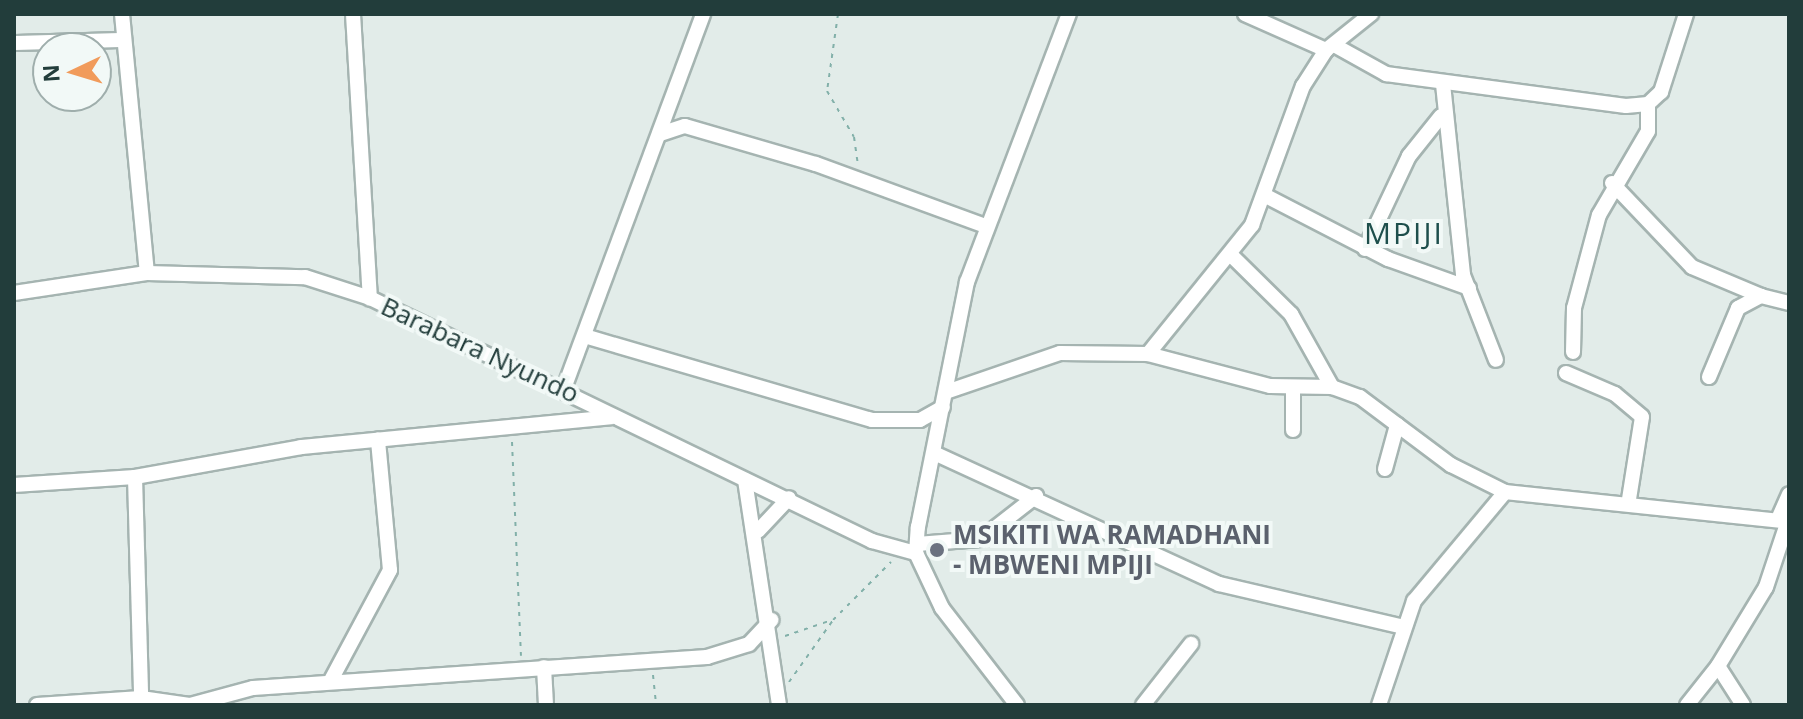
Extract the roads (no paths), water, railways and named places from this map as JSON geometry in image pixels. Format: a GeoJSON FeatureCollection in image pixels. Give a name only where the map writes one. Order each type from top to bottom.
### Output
{"type":"FeatureCollection","features":[{"type":"Feature","properties":{"kind":"street"},"geometry":{"type":"LineString","coordinates":[[122,14],[122,40],[147,273]]}},
{"type":"Feature","properties":{"kind":"street"},"geometry":{"type":"LineString","coordinates":[[353,14],[370,298]]}},
{"type":"Feature","properties":{"kind":"street"},"geometry":{"type":"LineString","coordinates":[[563,391],[588,337],[703,14]]}},
{"type":"Feature","properties":{"kind":"street"},"geometry":{"type":"LineString","coordinates":[[1017,705],[942,608],[912,549],[985,226],[1069,14]]}},
{"type":"Feature","properties":{"kind":"street"},"geometry":{"type":"LineString","coordinates":[[1245,14],[1330,47],[1386,74],[1568,104],[1648,104],[1661,92],[1686,14]]}},
{"type":"Feature","properties":{"kind":"street"},"geometry":{"type":"LineString","coordinates":[[1347,36],[1352,14]]}},
{"type":"Feature","properties":{"kind":"street"},"geometry":{"type":"LineString","coordinates":[[1148,354],[1232,256],[1264,195],[1303,86],[1330,47],[1371,14]]}},
{"type":"Feature","properties":{"kind":"street"},"geometry":{"type":"LineString","coordinates":[[14,43],[122,40]]}},
{"type":"Feature","properties":{"kind":"street"},"geometry":{"type":"LineString","coordinates":[[1443,84],[1441,116],[1469,288],[1496,360]]}},
{"type":"Feature","properties":{"kind":"street"},"geometry":{"type":"LineString","coordinates":[[1573,352],[1574,308],[1612,183],[1648,131],[1648,104]]}},
{"type":"Feature","properties":{"kind":"street"},"geometry":{"type":"LineString","coordinates":[[669,108],[685,126],[855,178],[985,226]]}},
{"type":"Feature","properties":{"kind":"street"},"geometry":{"type":"LineString","coordinates":[[1365,249],[1409,156],[1441,116]]}},
{"type":"Feature","properties":{"kind":"street"},"geometry":{"type":"LineString","coordinates":[[660,134],[685,126]]}},
{"type":"Feature","properties":{"kind":"street"},"geometry":{"type":"LineString","coordinates":[[1612,183],[1692,267],[1761,296],[1789,303]]}},
{"type":"Feature","properties":{"kind":"street"},"geometry":{"type":"LineString","coordinates":[[1264,195],[1365,249],[1469,288]]}},
{"type":"Feature","properties":{"kind":"street"},"geometry":{"type":"LineString","coordinates":[[1232,256],[1291,314],[1332,387]]}},
{"type":"Feature","properties":{"kind":"street","name":"Barabara Nyundo"},"geometry":{"type":"LineString","coordinates":[[14,293],[147,273],[254,271],[305,277],[370,298],[745,480],[912,549]]}},
{"type":"Feature","properties":{"kind":"street"},"geometry":{"type":"LineString","coordinates":[[1709,377],[1732,316],[1761,296]]}},
{"type":"Feature","properties":{"kind":"street"},"geometry":{"type":"LineString","coordinates":[[588,337],[872,420],[920,420],[943,407]]}},
{"type":"Feature","properties":{"kind":"street"},"geometry":{"type":"LineString","coordinates":[[946,392],[1060,353],[1148,354],[1293,387],[1332,387],[1360,397],[1451,465],[1505,492],[1629,499],[1785,521]]}},
{"type":"Feature","properties":{"kind":"street"},"geometry":{"type":"LineString","coordinates":[[1566,373],[1615,394],[1642,417],[1629,499]]}},
{"type":"Feature","properties":{"kind":"street"},"geometry":{"type":"LineString","coordinates":[[1293,387],[1293,430]]}},
{"type":"Feature","properties":{"kind":"street"},"geometry":{"type":"LineString","coordinates":[[14,485],[135,477],[378,440],[613,417]]}},
{"type":"Feature","properties":{"kind":"street"},"geometry":{"type":"LineString","coordinates":[[1385,469],[1397,425]]}},
{"type":"Feature","properties":{"kind":"street"},"geometry":{"type":"LineString","coordinates":[[330,682],[390,570],[378,440]]}},
{"type":"Feature","properties":{"kind":"street"},"geometry":{"type":"LineString","coordinates":[[934,453],[1036,496],[1219,584],[1404,627]]}},
{"type":"Feature","properties":{"kind":"street"},"geometry":{"type":"LineString","coordinates":[[135,477],[141,698]]}},
{"type":"Feature","properties":{"kind":"street"},"geometry":{"type":"LineString","coordinates":[[745,480],[758,531],[771,620],[778,700]]}},
{"type":"Feature","properties":{"kind":"street"},"geometry":{"type":"LineString","coordinates":[[1379,705],[1404,627],[1433,572],[1505,492]]}},
{"type":"Feature","properties":{"kind":"street"},"geometry":{"type":"LineString","coordinates":[[1687,705],[1718,666],[1766,587],[1785,521],[1789,494]]}},
{"type":"Feature","properties":{"kind":"street"},"geometry":{"type":"LineString","coordinates":[[912,549],[981,539],[1036,496]]}},
{"type":"Feature","properties":{"kind":"street"},"geometry":{"type":"LineString","coordinates":[[758,531],[789,498]]}},
{"type":"Feature","properties":{"kind":"street"},"geometry":{"type":"LineString","coordinates":[[37,705],[141,698],[190,705],[253,688],[735,652],[771,620]]}},
{"type":"Feature","properties":{"kind":"street"},"geometry":{"type":"LineString","coordinates":[[1143,705],[1191,644]]}},
{"type":"Feature","properties":{"kind":"street"},"geometry":{"type":"LineString","coordinates":[[1718,666],[1743,705]]}},
{"type":"Feature","properties":{"kind":"street"},"geometry":{"type":"LineString","coordinates":[[544,667],[546,705]]}},
{"type":"Feature","properties":{"kind":"place","name":"MSIKITI WA RAMADHANI - MBWENI MPIJI"},"geometry":{"type":"Point","coordinates":[937,550]}},
{"type":"Feature","properties":{"kind":"district","name":"MPIJI"},"geometry":{"type":"Point","coordinates":[1404,233]}}]}
